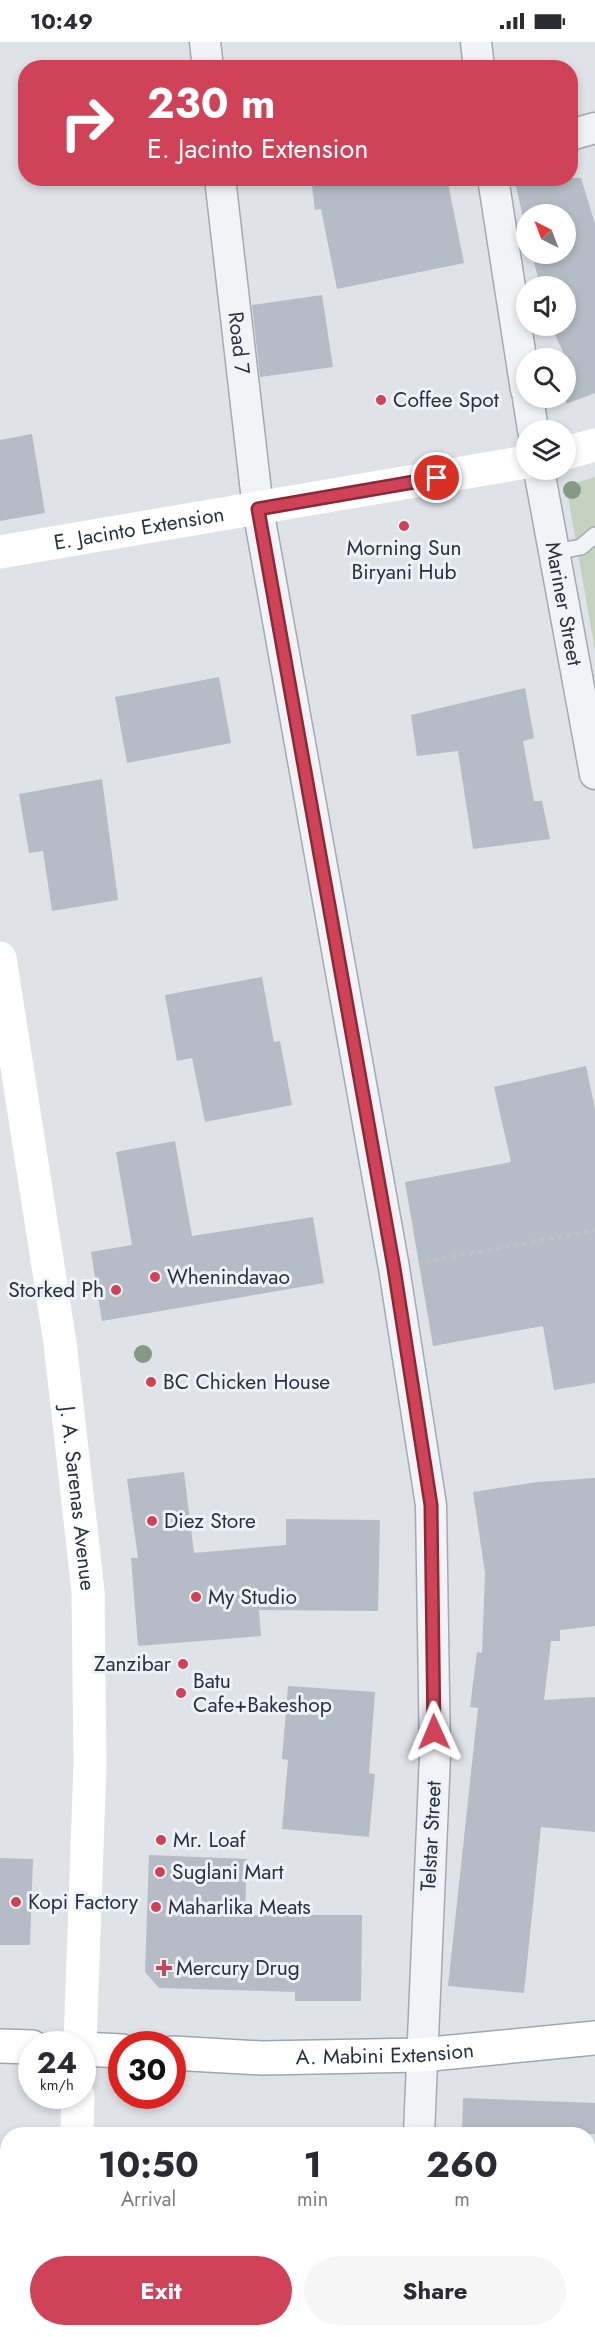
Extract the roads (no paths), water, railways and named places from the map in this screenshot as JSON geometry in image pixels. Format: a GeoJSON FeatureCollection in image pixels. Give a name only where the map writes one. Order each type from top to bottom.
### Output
{"type":"FeatureCollection","features":[{"type":"Feature","properties":{"kind":"main road"},"geometry":{"type":"LineString","coordinates":[[576,450],[595,445]]}},
{"type":"Feature","properties":{"kind":"main road","name":"E. Jacinto Extension"},"geometry":{"type":"LineString","coordinates":[[0,552],[516,464]]}},
{"type":"Feature","properties":{"kind":"main road","name":"J. A. Sarenas Avenue"},"geometry":{"type":"LineString","coordinates":[[0,958],[60,1343],[88,1591],[90,1764],[80,2031]]}},
{"type":"Feature","properties":{"kind":"main road","name":"A. Mabini Extension"},"geometry":{"type":"LineString","coordinates":[[186,2054],[262,2058],[421,2055],[595,2038]]}},
{"type":"Feature","properties":{"kind":"main road"},"geometry":{"type":"LineString","coordinates":[[0,2046],[18,2047]]}},
{"type":"Feature","properties":{"kind":"main road"},"geometry":{"type":"LineString","coordinates":[[77,2127],[78,2109]]}},
{"type":"Feature","properties":{"kind":"street"},"geometry":{"type":"LineString","coordinates":[[205,42],[207,60]]}},
{"type":"Feature","properties":{"kind":"street"},"geometry":{"type":"LineString","coordinates":[[476,42],[478,60]]}},
{"type":"Feature","properties":{"kind":"street"},"geometry":{"type":"LineString","coordinates":[[578,133],[595,128]]}},
{"type":"Feature","properties":{"kind":"street","name":"Road 7"},"geometry":{"type":"LineString","coordinates":[[221,186],[258,509]]}},
{"type":"Feature","properties":{"kind":"street"},"geometry":{"type":"LineString","coordinates":[[494,186],[519,348]]}},
{"type":"Feature","properties":{"kind":"street","name":"Mariner Street"},"geometry":{"type":"LineString","coordinates":[[541,480],[595,774]]}},
{"type":"Feature","properties":{"kind":"street","name":"Telstar Street"},"geometry":{"type":"LineString","coordinates":[[258,509],[394,1268],[431,1505],[435,1755],[419,2127]]}},
{"type":"Feature","properties":{"kind":"lane"},"geometry":{"type":"LineString","coordinates":[[555,552],[581,547],[595,535]]}},
{"type":"Feature","properties":{"kind":"place","name":"Coffee Spot"},"geometry":{"type":"Point","coordinates":[381,400]}},
{"type":"Feature","properties":{"kind":"place","name":"Morning Sun Biryani Hub"},"geometry":{"type":"Point","coordinates":[404,526]}},
{"type":"Feature","properties":{"kind":"place","name":"Whenindavao"},"geometry":{"type":"Point","coordinates":[155,1277]}},
{"type":"Feature","properties":{"kind":"place","name":"Storked Ph"},"geometry":{"type":"Point","coordinates":[116,1290]}},
{"type":"Feature","properties":{"kind":"place","name":"BC Chicken House"},"geometry":{"type":"Point","coordinates":[151,1382]}},
{"type":"Feature","properties":{"kind":"place","name":"Diez Store"},"geometry":{"type":"Point","coordinates":[152,1521]}},
{"type":"Feature","properties":{"kind":"place","name":"My Studio"},"geometry":{"type":"Point","coordinates":[196,1597]}},
{"type":"Feature","properties":{"kind":"place","name":"Zanzibar"},"geometry":{"type":"Point","coordinates":[183,1664]}},
{"type":"Feature","properties":{"kind":"place","name":"Batu Cafe+Bakeshop"},"geometry":{"type":"Point","coordinates":[181,1693]}},
{"type":"Feature","properties":{"kind":"place","name":"Mr. Loaf"},"geometry":{"type":"Point","coordinates":[161,1840]}},
{"type":"Feature","properties":{"kind":"place","name":"Suglani Mart"},"geometry":{"type":"Point","coordinates":[160,1872]}},
{"type":"Feature","properties":{"kind":"place","name":"Kopi Factory"},"geometry":{"type":"Point","coordinates":[16,1902]}},
{"type":"Feature","properties":{"kind":"place","name":"Maharlika Meats"},"geometry":{"type":"Point","coordinates":[156,1907]}},
{"type":"Feature","properties":{"kind":"place","name":"Mercury Drug"},"geometry":{"type":"Point","coordinates":[164,1968]}}]}
